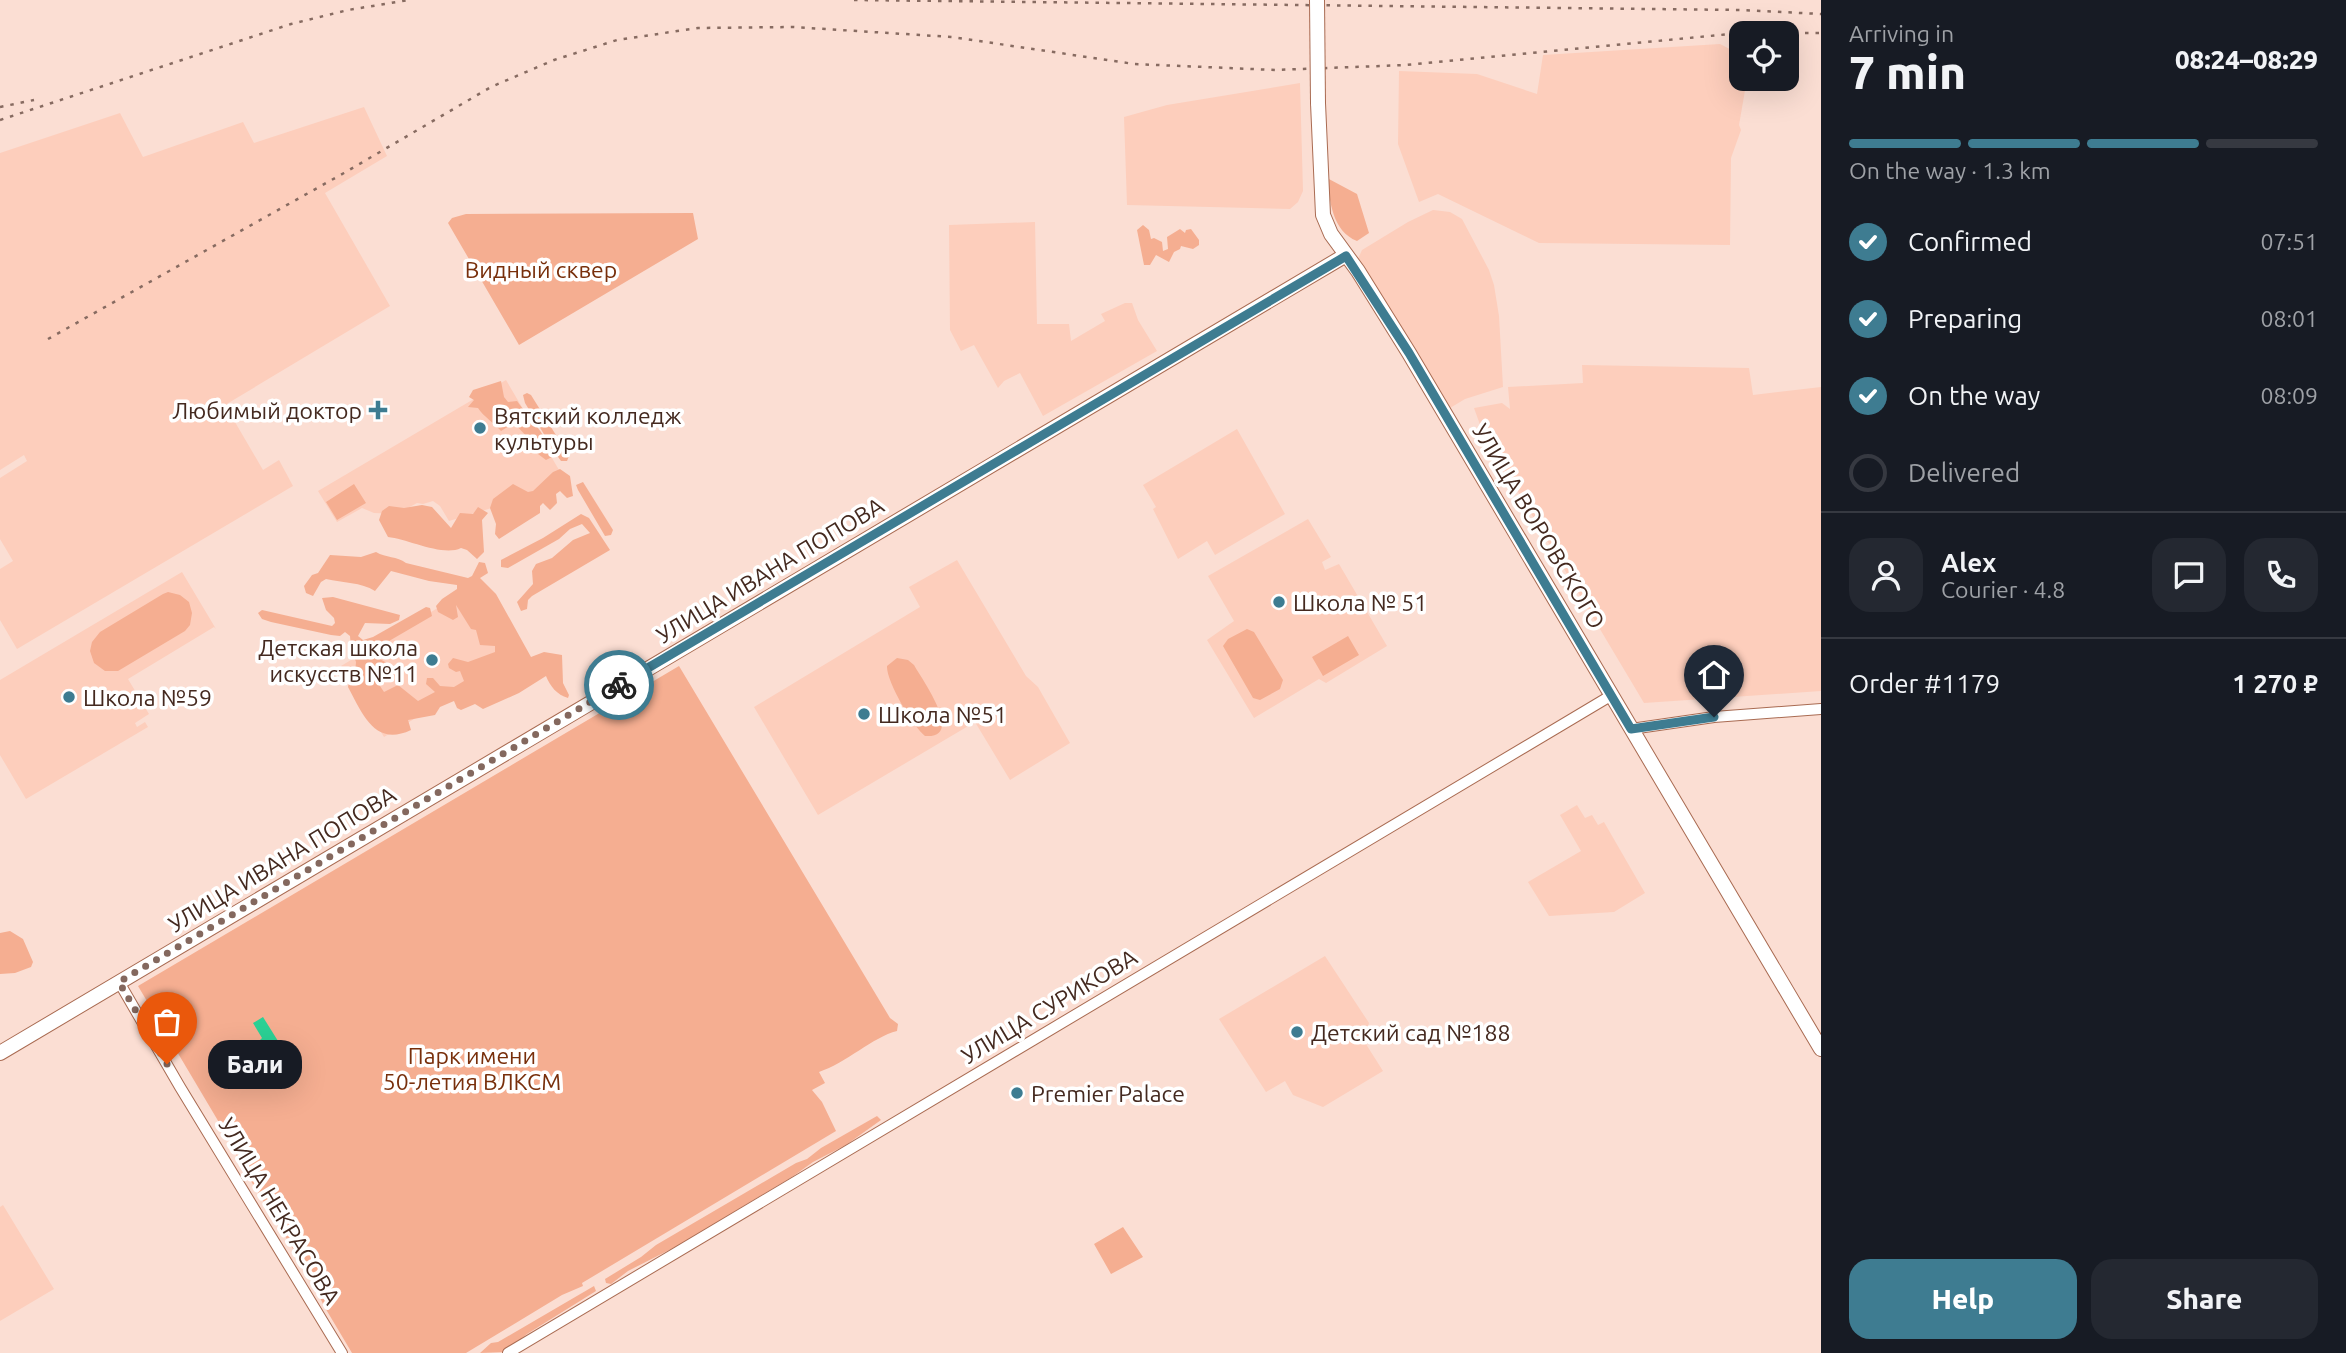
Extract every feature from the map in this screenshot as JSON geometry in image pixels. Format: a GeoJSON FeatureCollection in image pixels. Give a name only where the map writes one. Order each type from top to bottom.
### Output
{"type":"FeatureCollection","features":[{"type":"Feature","properties":{"kind":"main road","name":"УЛИЦА ВОРОВСКОГО"},"geometry":{"type":"LineString","coordinates":[[1317,0],[1323,215],[1331,234],[1409,353],[1821,1049]]}},
{"type":"Feature","properties":{"kind":"main road","name":"УЛИЦА ИВАНА ПОПОВА"},"geometry":{"type":"LineString","coordinates":[[0,1053],[1346,256]]}},
{"type":"Feature","properties":{"kind":"street","name":"УЛИЦА СУРИКОВА"},"geometry":{"type":"LineString","coordinates":[[508,1353],[1612,695]]}},
{"type":"Feature","properties":{"kind":"street"},"geometry":{"type":"LineString","coordinates":[[1631,729],[1698,719],[1821,709]]}},
{"type":"Feature","properties":{"kind":"street","name":"УЛИЦА НЕКРАСОВА"},"geometry":{"type":"LineString","coordinates":[[119,982],[342,1353]]}},
{"type":"Feature","properties":{"kind":"shaded area"},"geometry":{"type":"Polygon","coordinates":[[[1720,44],[1729,49],[1729,91],[1745,91],[1739,125],[1741,130],[1731,158],[1730,245],[1539,243],[1438,194],[1419,202],[1398,144],[1399,71],[1477,74],[1537,94],[1543,55],[1720,44]]]}},
{"type":"Feature","properties":{"kind":"shaded area"},"geometry":{"type":"Polygon","coordinates":[[[1300,83],[1303,191],[1298,202],[1290,209],[1127,205],[1124,117],[1167,105],[1300,83]]]}},
{"type":"Feature","properties":{"kind":"shaded area"},"geometry":{"type":"Polygon","coordinates":[[[364,107],[387,156],[325,193],[390,306],[225,405],[263,470],[279,460],[293,486],[17,649],[0,620],[0,569],[13,561],[0,539],[0,478],[27,461],[24,455],[0,470],[0,153],[120,113],[143,157],[243,122],[254,143],[364,107]]]}},
{"type":"Feature","properties":{"kind":"shaded area"},"geometry":{"type":"Polygon","coordinates":[[[1433,210],[1450,212],[1462,219],[1489,270],[1499,316],[1503,387],[1465,399],[1450,408],[1389,307],[1382,304],[1357,261],[1362,250],[1433,210]]]}},
{"type":"Feature","properties":{"kind":"shaded area"},"geometry":{"type":"Polygon","coordinates":[[[1035,222],[1037,324],[1069,324],[1071,341],[1105,321],[1101,314],[1125,303],[1132,303],[1138,320],[1157,351],[1043,416],[1020,373],[1004,381],[998,388],[974,345],[961,351],[950,330],[949,225],[1035,222]]]}},
{"type":"Feature","properties":{"kind":"shaded area"},"geometry":{"type":"Polygon","coordinates":[[[1582,365],[1749,368],[1753,395],[1821,387],[1821,691],[1644,703],[1483,433],[1474,408],[1502,403],[1510,409],[1508,387],[1583,383],[1582,365]]]}},
{"type":"Feature","properties":{"kind":"shaded area","name":"Вятский колледж культуры"},"geometry":{"type":"Polygon","coordinates":[[[506,380],[562,475],[521,499],[449,521],[440,506],[433,501],[417,503],[397,514],[374,513],[362,508],[337,522],[318,491],[506,380]]]}},
{"type":"Feature","properties":{"kind":"shaded area"},"geometry":{"type":"Polygon","coordinates":[[[1237,429],[1285,514],[1215,555],[1207,541],[1178,559],[1153,509],[1156,507],[1143,485],[1237,429]]]}},
{"type":"Feature","properties":{"kind":"shaded area","name":"Школа № 51"},"geometry":{"type":"Polygon","coordinates":[[[1308,519],[1331,557],[1322,562],[1325,570],[1339,564],[1387,646],[1326,683],[1319,679],[1254,718],[1207,640],[1234,621],[1208,576],[1308,519]]]}},
{"type":"Feature","properties":{"kind":"shaded area"},"geometry":{"type":"Polygon","coordinates":[[[957,560],[1026,676],[1038,687],[1070,743],[1010,780],[975,722],[818,815],[754,707],[920,607],[909,587],[957,560]]]}},
{"type":"Feature","properties":{"kind":"shaded area","name":"Школа №59"},"geometry":{"type":"Polygon","coordinates":[[[182,572],[216,629],[214,627],[128,679],[149,714],[135,723],[137,727],[145,722],[148,727],[26,799],[0,755],[0,680],[182,572]]]}},
{"type":"Feature","properties":{"kind":"shaded area","name":"Детская школа искусств №11"},"geometry":{"type":"Polygon","coordinates":[[[481,582],[524,653],[384,737],[341,666],[481,582]]]}},
{"type":"Feature","properties":{"kind":"shaded area"},"geometry":{"type":"Polygon","coordinates":[[[1577,805],[1585,818],[1592,815],[1598,825],[1604,822],[1645,893],[1614,912],[1549,916],[1528,882],[1581,851],[1560,815],[1577,805]]]}},
{"type":"Feature","properties":{"kind":"shaded area","name":"Детский сад №188"},"geometry":{"type":"Polygon","coordinates":[[[1325,956],[1369,1023],[1364,1041],[1383,1071],[1323,1107],[1293,1095],[1285,1081],[1266,1092],[1219,1019],[1325,956]]]}},
{"type":"Feature","properties":{"kind":"shaded area"},"geometry":{"type":"Polygon","coordinates":[[[263,1017],[283,1049],[268,1058],[260,1053],[262,1045],[259,1041],[262,1038],[253,1023],[263,1017]]]}},
{"type":"Feature","properties":{"kind":"shaded area"},"geometry":{"type":"Polygon","coordinates":[[[3,1205],[54,1289],[0,1321],[0,1207],[3,1205]]]}},
{"type":"Feature","properties":{"kind":"green space"},"geometry":{"type":"Polygon","coordinates":[[[1327,178],[1357,194],[1369,233],[1357,241],[1337,223],[1327,178]]]}},
{"type":"Feature","properties":{"kind":"green space","name":"Видный сквер"},"geometry":{"type":"Polygon","coordinates":[[[693,213],[698,239],[519,345],[448,223],[452,218],[466,214],[693,213]]]}},
{"type":"Feature","properties":{"kind":"green space"},"geometry":{"type":"Polygon","coordinates":[[[1143,225],[1149,230],[1151,239],[1162,242],[1163,251],[1168,249],[1167,237],[1180,229],[1185,233],[1191,229],[1199,240],[1199,245],[1193,249],[1181,246],[1169,262],[1156,255],[1150,265],[1144,265],[1137,230],[1143,225]]]}},
{"type":"Feature","properties":{"kind":"green space"},"geometry":{"type":"Polygon","coordinates":[[[501,381],[504,397],[508,402],[517,401],[544,436],[552,457],[546,460],[530,448],[530,440],[514,423],[501,431],[478,408],[468,407],[474,400],[469,397],[473,390],[501,381]]]}},
{"type":"Feature","properties":{"kind":"green space"},"geometry":{"type":"Polygon","coordinates":[[[523,395],[531,395],[569,456],[567,461],[561,461],[525,403],[523,395]]]}},
{"type":"Feature","properties":{"kind":"green space"},"geometry":{"type":"Polygon","coordinates":[[[560,469],[570,476],[573,496],[567,498],[560,491],[556,494],[557,503],[550,510],[543,503],[540,513],[499,539],[495,534],[496,524],[490,508],[493,499],[513,484],[528,492],[533,491],[560,469]]]}},
{"type":"Feature","properties":{"kind":"green space"},"geometry":{"type":"Polygon","coordinates":[[[583,482],[613,530],[611,535],[605,536],[578,490],[576,485],[583,482]]]}},
{"type":"Feature","properties":{"kind":"green space"},"geometry":{"type":"Polygon","coordinates":[[[354,484],[366,503],[337,520],[326,502],[354,484]]]}},
{"type":"Feature","properties":{"kind":"green space"},"geometry":{"type":"Polygon","coordinates":[[[422,505],[432,507],[451,528],[460,513],[473,514],[478,507],[488,513],[482,520],[484,552],[477,559],[461,548],[435,549],[388,537],[379,520],[382,511],[389,506],[404,508],[422,505]]]}},
{"type":"Feature","properties":{"kind":"green space"},"geometry":{"type":"Polygon","coordinates":[[[581,514],[589,518],[610,550],[532,596],[528,600],[527,609],[521,611],[517,602],[533,584],[532,571],[536,564],[552,558],[573,540],[590,533],[582,524],[508,568],[501,567],[501,560],[581,514]]]}},
{"type":"Feature","properties":{"kind":"green space"},"geometry":{"type":"Polygon","coordinates":[[[376,552],[406,563],[468,578],[472,576],[479,562],[485,563],[488,573],[480,578],[496,594],[531,657],[544,652],[562,655],[563,683],[568,698],[554,690],[546,676],[519,693],[483,709],[475,704],[461,710],[454,701],[440,707],[435,715],[408,720],[411,730],[399,734],[379,731],[365,717],[348,687],[355,674],[356,662],[350,636],[345,632],[340,636],[331,635],[271,622],[262,619],[258,613],[262,610],[332,626],[335,623],[334,618],[326,610],[322,598],[333,597],[400,615],[399,620],[390,624],[365,623],[358,636],[363,640],[426,607],[430,608],[432,616],[369,655],[370,658],[378,658],[387,663],[387,675],[372,674],[384,692],[398,685],[418,701],[435,692],[426,684],[427,678],[433,678],[440,686],[454,687],[464,681],[460,671],[449,668],[448,664],[453,658],[468,662],[495,652],[495,646],[480,645],[476,630],[471,629],[456,605],[458,617],[453,620],[438,612],[436,606],[457,589],[457,585],[391,571],[375,591],[358,584],[326,579],[321,582],[313,596],[306,593],[304,586],[312,575],[318,573],[330,555],[361,557],[376,552]]]}},
{"type":"Feature","properties":{"kind":"green space"},"geometry":{"type":"Polygon","coordinates":[[[168,592],[180,595],[189,602],[192,613],[190,625],[185,631],[118,671],[105,671],[94,663],[90,651],[92,642],[100,632],[168,592]]]}},
{"type":"Feature","properties":{"kind":"green space"},"geometry":{"type":"Polygon","coordinates":[[[1247,629],[1254,632],[1283,680],[1280,689],[1260,700],[1253,698],[1223,646],[1228,639],[1247,629]]]}},
{"type":"Feature","properties":{"kind":"green space"},"geometry":{"type":"Polygon","coordinates":[[[1348,636],[1359,655],[1323,676],[1312,657],[1348,636]]]}},
{"type":"Feature","properties":{"kind":"green space"},"geometry":{"type":"Polygon","coordinates":[[[897,658],[908,660],[914,665],[938,706],[942,728],[937,734],[925,736],[920,731],[895,692],[887,666],[897,658]]]}},
{"type":"Feature","properties":{"kind":"green space","name":"Парк имени 50-летия ВЛКСМ"},"geometry":{"type":"Polygon","coordinates":[[[679,666],[890,1018],[898,1024],[897,1031],[819,1072],[825,1083],[812,1090],[822,1102],[836,1131],[582,1283],[583,1286],[562,1295],[466,1353],[352,1353],[308,1273],[246,1173],[138,986],[679,666]]]}},
{"type":"Feature","properties":{"kind":"green space"},"geometry":{"type":"Polygon","coordinates":[[[10,931],[23,939],[33,962],[31,967],[15,973],[0,974],[0,933],[10,931]]]}},
{"type":"Feature","properties":{"kind":"green space"},"geometry":{"type":"Polygon","coordinates":[[[877,1116],[881,1120],[846,1145],[813,1162],[679,1245],[628,1271],[611,1284],[606,1283],[605,1279],[656,1245],[877,1116]]]}},
{"type":"Feature","properties":{"kind":"green space"},"geometry":{"type":"Polygon","coordinates":[[[1123,1227],[1143,1257],[1111,1274],[1094,1244],[1123,1227]]]}},
{"type":"Feature","properties":{"kind":"green space"},"geometry":{"type":"Polygon","coordinates":[[[594,1286],[596,1291],[527,1334],[505,1352],[480,1353],[491,1343],[498,1342],[594,1286]]]}},
{"type":"Feature","properties":{"kind":"railway"},"geometry":{"type":"LineString","coordinates":[[0,120],[291,24],[348,10],[409,0]]}},
{"type":"Feature","properties":{"kind":"railway"},"geometry":{"type":"LineString","coordinates":[[854,0],[1741,10],[1821,14]]}},
{"type":"Feature","properties":{"kind":"railway"},"geometry":{"type":"LineString","coordinates":[[48,339],[491,87],[554,60],[617,40],[698,28],[793,27],[952,37],[1134,64],[1275,70],[1406,65],[1729,34]]}},
{"type":"Feature","properties":{"kind":"railway"},"geometry":{"type":"LineString","coordinates":[[1799,33],[1821,33]]}},
{"type":"Feature","properties":{"kind":"railway"},"geometry":{"type":"LineString","coordinates":[[0,107],[34,100]]}},
{"type":"Feature","properties":{"kind":"way so far"},"geometry":{"type":"LineString","coordinates":[[167,1064],[119,982],[619,685]]}},
{"type":"Feature","properties":{"kind":"place","name":"Любимый доктор"},"geometry":{"type":"Point","coordinates":[378,410]}},
{"type":"Feature","properties":{"kind":"place","name":"Вятский колледж культуры"},"geometry":{"type":"Point","coordinates":[480,428]}},
{"type":"Feature","properties":{"kind":"place","name":"Школа № 51"},"geometry":{"type":"Point","coordinates":[1279,602]}},
{"type":"Feature","properties":{"kind":"place","name":"Детская школа искусств №11"},"geometry":{"type":"Point","coordinates":[432,660]}},
{"type":"Feature","properties":{"kind":"place","name":"Школа №59"},"geometry":{"type":"Point","coordinates":[69,697]}},
{"type":"Feature","properties":{"kind":"place","name":"Школа №51"},"geometry":{"type":"Point","coordinates":[864,714]}},
{"type":"Feature","properties":{"kind":"place","name":"Детский сад №188"},"geometry":{"type":"Point","coordinates":[1297,1032]}},
{"type":"Feature","properties":{"kind":"place","name":"Бали"},"geometry":{"type":"Point","coordinates":[167,1064]}},
{"type":"Feature","properties":{"kind":"place","name":"Premier Palace"},"geometry":{"type":"Point","coordinates":[1017,1093]}},
{"type":"Feature","properties":{"kind":"route"},"geometry":{"type":"LineString","coordinates":[[619,685],[1346,256],[1409,353],[1631,729],[1714,717]]}}]}
